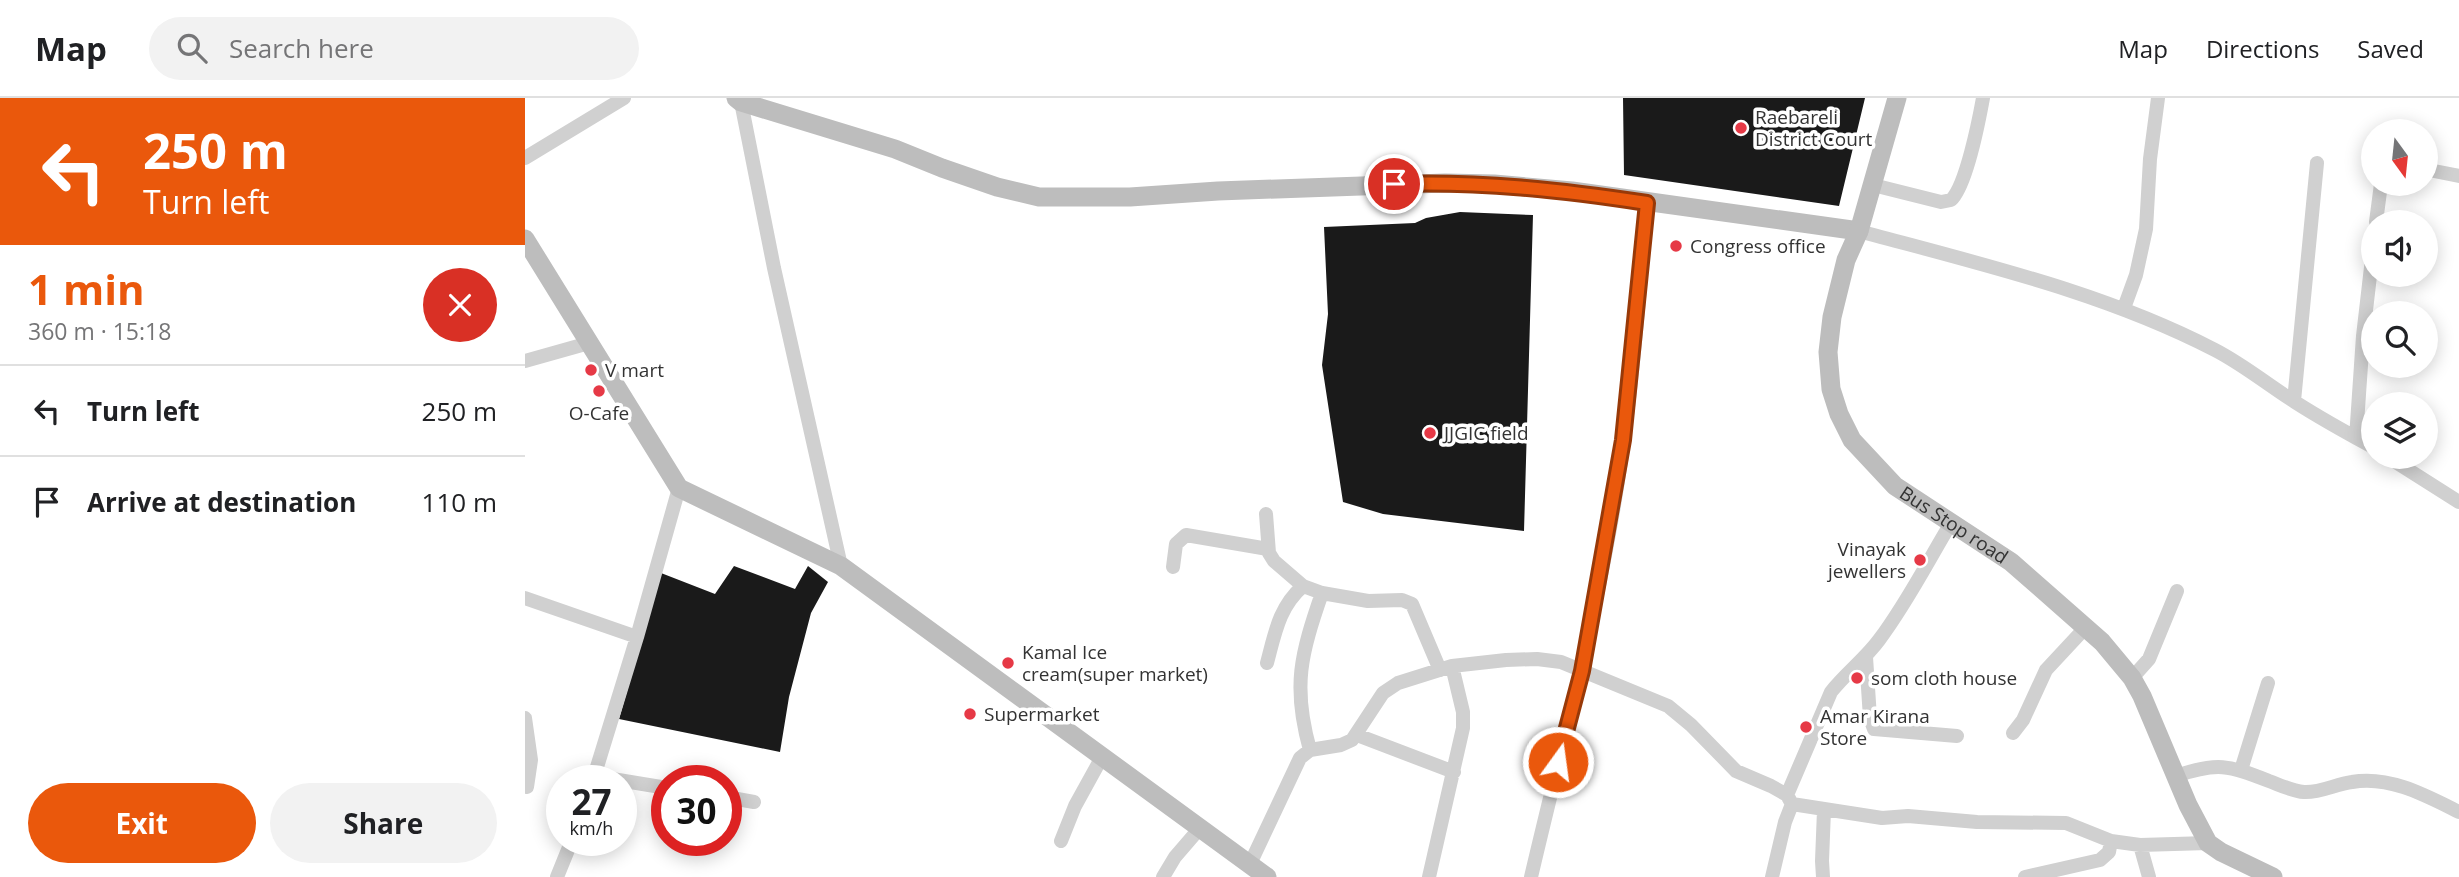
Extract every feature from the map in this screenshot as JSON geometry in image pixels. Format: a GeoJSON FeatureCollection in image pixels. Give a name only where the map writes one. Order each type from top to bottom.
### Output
{"type":"FeatureCollection","features":[{"type":"Feature","properties":{"kind":"street"},"geometry":{"type":"LineString","coordinates":[[525,158],[624,98]]}},
{"type":"Feature","properties":{"kind":"street","name":"Bus Stop road"},"geometry":{"type":"LineString","coordinates":[[1897,98],[1859,231],[1846,260],[1832,317],[1828,352],[1831,389],[1839,414],[1852,440],[1895,486],[2011,562],[2102,642],[2132,678],[2142,696],[2208,843]]}},
{"type":"Feature","properties":{"kind":"street"},"geometry":{"type":"LineString","coordinates":[[1873,185],[1941,202],[1951,200],[1958,190],[1972,146],[1983,98]]}},
{"type":"Feature","properties":{"kind":"street"},"geometry":{"type":"LineString","coordinates":[[2124,308],[2136,275],[2146,229],[2150,159],[2158,98]]}},
{"type":"Feature","properties":{"kind":"street"},"geometry":{"type":"LineString","coordinates":[[841,566],[774,268],[740,99],[895,149],[997,187],[1039,197],[1130,197],[1445,183],[1553,189],[1859,231],[2057,285],[2124,308],[2215,350],[2361,441]]}},
{"type":"Feature","properties":{"kind":"street"},"geometry":{"type":"LineString","coordinates":[[2294,401],[2317,163]]}},
{"type":"Feature","properties":{"kind":"street"},"geometry":{"type":"LineString","coordinates":[[2438,172],[2459,176]]}},
{"type":"Feature","properties":{"kind":"street"},"geometry":{"type":"LineString","coordinates":[[1531,877],[1582,671],[1627,416],[1647,203]]}},
{"type":"Feature","properties":{"kind":"street"},"geometry":{"type":"LineString","coordinates":[[525,239],[679,488],[841,566],[1268,877]]}},
{"type":"Feature","properties":{"kind":"street"},"geometry":{"type":"LineString","coordinates":[[2356,438],[2369,287]]}},
{"type":"Feature","properties":{"kind":"street"},"geometry":{"type":"LineString","coordinates":[[525,361],[589,343]]}},
{"type":"Feature","properties":{"kind":"street"},"geometry":{"type":"LineString","coordinates":[[2407,469],[2459,502]]}},
{"type":"Feature","properties":{"kind":"street"},"geometry":{"type":"LineString","coordinates":[[598,765],[679,488]]}},
{"type":"Feature","properties":{"kind":"street"},"geometry":{"type":"LineString","coordinates":[[1266,514],[1268,549],[1274,561],[1303,586],[1322,593],[1368,601],[1402,600],[1412,604],[1446,668],[1464,712],[1463,728],[1429,877]]}},
{"type":"Feature","properties":{"kind":"street"},"geometry":{"type":"LineString","coordinates":[[1772,877],[1789,799],[1831,692],[1841,679],[1866,657],[1889,626],[1951,523]]}},
{"type":"Feature","properties":{"kind":"street"},"geometry":{"type":"LineString","coordinates":[[1173,567],[1176,544],[1186,536],[1268,549]]}},
{"type":"Feature","properties":{"kind":"street"},"geometry":{"type":"LineString","coordinates":[[1267,663],[1282,610],[1292,595],[1303,586]]}},
{"type":"Feature","properties":{"kind":"street"},"geometry":{"type":"LineString","coordinates":[[2132,678],[2149,659],[2177,591]]}},
{"type":"Feature","properties":{"kind":"street"},"geometry":{"type":"LineString","coordinates":[[1310,750],[1300,707],[1301,662],[1322,593]]}},
{"type":"Feature","properties":{"kind":"street"},"geometry":{"type":"LineString","coordinates":[[525,598],[637,637]]}},
{"type":"Feature","properties":{"kind":"street"},"geometry":{"type":"LineString","coordinates":[[2013,733],[2023,720],[2046,670],[2086,627]]}},
{"type":"Feature","properties":{"kind":"street"},"geometry":{"type":"LineString","coordinates":[[1866,657],[1870,718],[1874,729],[1957,736]]}},
{"type":"Feature","properties":{"kind":"street"},"geometry":{"type":"LineString","coordinates":[[1250,864],[1300,758],[1310,750],[1342,745],[1357,735],[1383,693],[1398,683],[1446,668],[1537,659],[1561,662],[1668,706],[1691,724],[1736,771],[1771,786],[1789,799],[1824,810],[1882,818],[1908,816],[1977,822],[2066,823],[2111,841],[2140,845],[2208,843],[2273,877]]}},
{"type":"Feature","properties":{"kind":"street"},"geometry":{"type":"LineString","coordinates":[[2241,770],[2268,683]]}},
{"type":"Feature","properties":{"kind":"street"},"geometry":{"type":"LineString","coordinates":[[525,718],[531,760],[527,787]]}},
{"type":"Feature","properties":{"kind":"street"},"geometry":{"type":"LineString","coordinates":[[1357,735],[1454,772]]}},
{"type":"Feature","properties":{"kind":"street"},"geometry":{"type":"LineString","coordinates":[[1061,841],[1065,827],[1102,757]]}},
{"type":"Feature","properties":{"kind":"street"},"geometry":{"type":"LineString","coordinates":[[2176,776],[2214,765],[2241,770],[2291,790],[2307,792],[2354,781],[2382,782],[2421,793],[2459,812]]}},
{"type":"Feature","properties":{"kind":"street"},"geometry":{"type":"LineString","coordinates":[[742,800],[754,802]]}},
{"type":"Feature","properties":{"kind":"street"},"geometry":{"type":"LineString","coordinates":[[1823,877],[1824,810]]}},
{"type":"Feature","properties":{"kind":"street"},"geometry":{"type":"LineString","coordinates":[[1163,877],[1175,857],[1200,828]]}},
{"type":"Feature","properties":{"kind":"street"},"geometry":{"type":"LineString","coordinates":[[2025,877],[2100,860],[2109,852],[2111,841]]}},
{"type":"Feature","properties":{"kind":"street"},"geometry":{"type":"LineString","coordinates":[[2140,845],[2149,877]]}},
{"type":"Feature","properties":{"kind":"street"},"geometry":{"type":"LineString","coordinates":[[557,877],[566,856]]}},
{"type":"Feature","properties":{"kind":"building","name":"Raebareli District Court"},"geometry":{"type":"Polygon","coordinates":[[[1623,98],[1865,98],[1839,206],[1624,175],[1623,98]]]}},
{"type":"Feature","properties":{"kind":"building","name":"JJGIC field"},"geometry":{"type":"Polygon","coordinates":[[[1460,212],[1533,215],[1524,531],[1383,514],[1343,502],[1322,365],[1328,314],[1324,227],[1415,223],[1426,218],[1460,212]]]}},
{"type":"Feature","properties":{"kind":"building"},"geometry":{"type":"Polygon","coordinates":[[[734,566],[795,589],[808,566],[828,582],[811,613],[789,697],[780,752],[619,719],[661,573],[715,594],[734,566]]]}},
{"type":"Feature","properties":{"kind":"place","name":"Raebareli District Court"},"geometry":{"type":"Point","coordinates":[1741,128]}},
{"type":"Feature","properties":{"kind":"place","name":"Congress office"},"geometry":{"type":"Point","coordinates":[1676,246]}},
{"type":"Feature","properties":{"kind":"place","name":"V mart"},"geometry":{"type":"Point","coordinates":[591,370]}},
{"type":"Feature","properties":{"kind":"place","name":"O-Cafe"},"geometry":{"type":"Point","coordinates":[599,391]}},
{"type":"Feature","properties":{"kind":"place","name":"JJGIC field"},"geometry":{"type":"Point","coordinates":[1430,433]}},
{"type":"Feature","properties":{"kind":"place","name":"Vinayak jewellers"},"geometry":{"type":"Point","coordinates":[1920,560]}},
{"type":"Feature","properties":{"kind":"place","name":"Kamal Ice cream(super market)"},"geometry":{"type":"Point","coordinates":[1008,663]}},
{"type":"Feature","properties":{"kind":"place","name":"som cloth house"},"geometry":{"type":"Point","coordinates":[1857,678]}},
{"type":"Feature","properties":{"kind":"place","name":"Supermarket"},"geometry":{"type":"Point","coordinates":[970,714]}},
{"type":"Feature","properties":{"kind":"place","name":"Amar Kirana Store"},"geometry":{"type":"Point","coordinates":[1806,727]}},
{"type":"Feature","properties":{"kind":"route"},"geometry":{"type":"LineString","coordinates":[[1394,184],[1494,184],[1572,191],[1647,203],[1627,416],[1609,530],[1582,671],[1558,762]]}}]}
